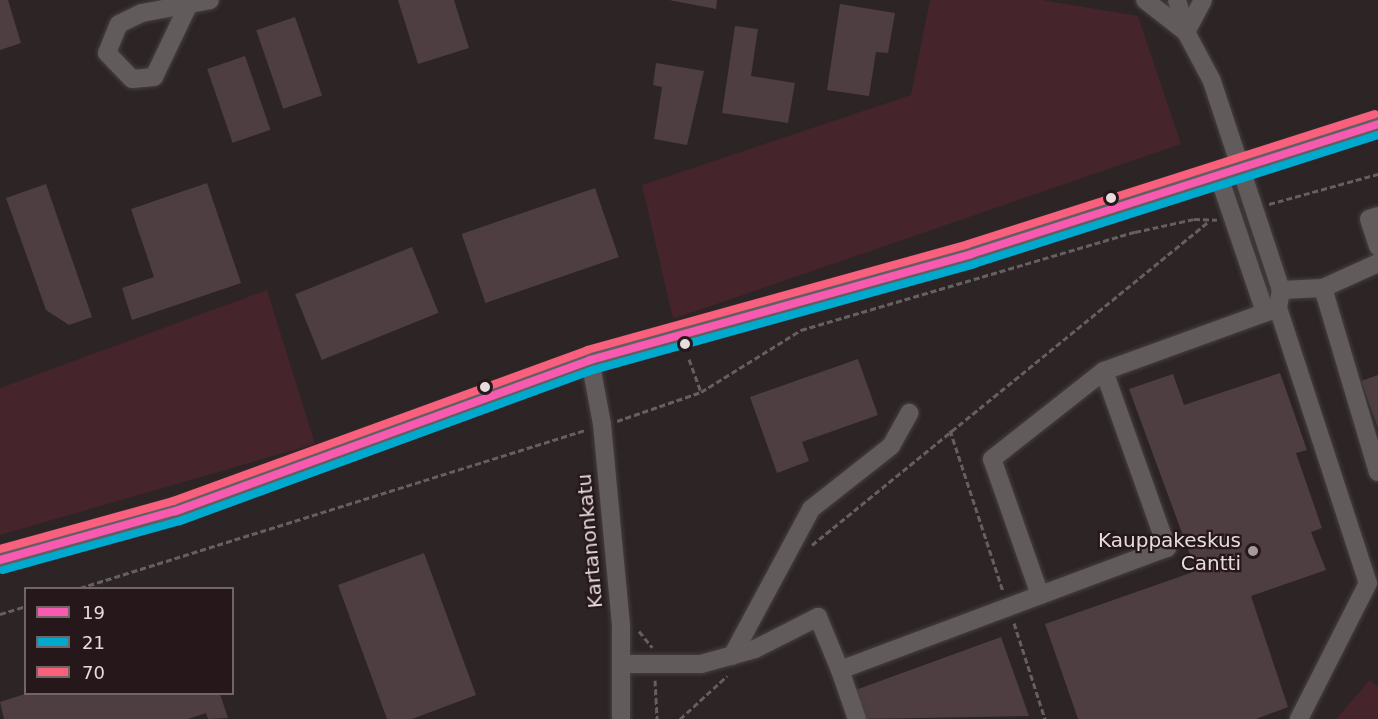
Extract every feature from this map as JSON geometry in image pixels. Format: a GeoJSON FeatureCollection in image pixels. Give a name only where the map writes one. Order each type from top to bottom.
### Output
{"type":"FeatureCollection","features":[{"type":"Feature","properties":{"kind":"main road"},"geometry":{"type":"LineString","coordinates":[[0,560],[176,511],[590,360],[971,254],[1378,124]]}},
{"type":"Feature","properties":{"kind":"street"},"geometry":{"type":"LineString","coordinates":[[187,8],[154,77],[132,79],[107,53],[119,24],[142,13],[187,8],[210,0]]}},
{"type":"Feature","properties":{"kind":"street"},"geometry":{"type":"LineString","coordinates":[[1145,0],[1186,32]]}},
{"type":"Feature","properties":{"kind":"street"},"geometry":{"type":"LineString","coordinates":[[1177,0],[1186,32],[1212,81],[1229,171],[1232,215],[1275,303]]}},
{"type":"Feature","properties":{"kind":"street"},"geometry":{"type":"LineString","coordinates":[[1186,32],[1203,0]]}},
{"type":"Feature","properties":{"kind":"street"},"geometry":{"type":"LineString","coordinates":[[1229,171],[1254,208],[1275,303],[1368,583],[1299,719]]}},
{"type":"Feature","properties":{"kind":"street"},"geometry":{"type":"LineString","coordinates":[[1378,216],[1369,219],[1378,247]]}},
{"type":"Feature","properties":{"kind":"street"},"geometry":{"type":"LineString","coordinates":[[1040,595],[992,459],[1104,371],[1275,303],[1323,288],[1378,263]]}},
{"type":"Feature","properties":{"kind":"street"},"geometry":{"type":"LineString","coordinates":[[1323,288],[1378,472]]}},
{"type":"Feature","properties":{"kind":"street","name":"Kartanonkatu"},"geometry":{"type":"LineString","coordinates":[[590,360],[602,424],[623,664],[621,719]]}},
{"type":"Feature","properties":{"kind":"street"},"geometry":{"type":"LineString","coordinates":[[840,670],[1167,548],[1104,371]]}},
{"type":"Feature","properties":{"kind":"street"},"geometry":{"type":"LineString","coordinates":[[732,664],[811,509],[891,446],[909,413]]}},
{"type":"Feature","properties":{"kind":"street"},"geometry":{"type":"LineString","coordinates":[[623,664],[732,664],[818,617],[857,719]]}},
{"type":"Feature","properties":{"kind":"path"},"geometry":{"type":"LineString","coordinates":[[1254,208],[1378,174]]}},
{"type":"Feature","properties":{"kind":"path"},"geometry":{"type":"LineString","coordinates":[[802,554],[950,430],[1208,222],[1232,215]]}},
{"type":"Feature","properties":{"kind":"path"},"geometry":{"type":"LineString","coordinates":[[83,587],[701,392],[801,330],[1135,232],[1194,219],[1208,222]]}},
{"type":"Feature","properties":{"kind":"path"},"geometry":{"type":"LineString","coordinates":[[689,359],[701,392]]}},
{"type":"Feature","properties":{"kind":"path"},"geometry":{"type":"LineString","coordinates":[[950,430],[1045,719]]}},
{"type":"Feature","properties":{"kind":"path"},"geometry":{"type":"LineString","coordinates":[[0,614],[24,607]]}},
{"type":"Feature","properties":{"kind":"path"},"geometry":{"type":"LineString","coordinates":[[680,719],[732,664]]}},
{"type":"Feature","properties":{"kind":"shaded area"},"geometry":{"type":"Polygon","coordinates":[[[930,0],[1042,0],[1138,16],[1181,144],[673,319],[642,185],[911,95],[930,0]]]}},
{"type":"Feature","properties":{"kind":"shaded area"},"geometry":{"type":"Polygon","coordinates":[[[267,290],[315,444],[0,535],[0,388],[267,290]]]}},
{"type":"Feature","properties":{"kind":"shaded area"},"geometry":{"type":"Polygon","coordinates":[[[1370,680],[1378,686],[1378,719],[1336,719],[1370,680]]]}},
{"type":"Feature","properties":{"kind":"building"},"geometry":{"type":"Polygon","coordinates":[[[0,0],[8,0],[21,43],[0,50],[0,0]]]}},
{"type":"Feature","properties":{"kind":"building"},"geometry":{"type":"Polygon","coordinates":[[[398,0],[454,0],[469,48],[418,64],[398,0]]]}},
{"type":"Feature","properties":{"kind":"building"},"geometry":{"type":"Polygon","coordinates":[[[669,0],[717,0],[716,9],[669,0]]]}},
{"type":"Feature","properties":{"kind":"building"},"geometry":{"type":"Polygon","coordinates":[[[840,4],[895,13],[888,53],[876,52],[869,96],[827,90],[840,4]]]}},
{"type":"Feature","properties":{"kind":"building"},"geometry":{"type":"Polygon","coordinates":[[[295,17],[322,95],[283,109],[256,30],[295,17]]]}},
{"type":"Feature","properties":{"kind":"building"},"geometry":{"type":"Polygon","coordinates":[[[735,26],[758,29],[751,76],[795,83],[788,123],[722,113],[735,26]]]}},
{"type":"Feature","properties":{"kind":"building"},"geometry":{"type":"Polygon","coordinates":[[[245,56],[270,130],[233,143],[207,69],[245,56]]]}},
{"type":"Feature","properties":{"kind":"building"},"geometry":{"type":"Polygon","coordinates":[[[656,63],[704,71],[687,145],[654,139],[662,87],[653,85],[656,63]]]}},
{"type":"Feature","properties":{"kind":"building"},"geometry":{"type":"Polygon","coordinates":[[[207,183],[241,283],[132,320],[122,288],[154,277],[131,209],[207,183]]]}},
{"type":"Feature","properties":{"kind":"building"},"geometry":{"type":"Polygon","coordinates":[[[46,184],[92,317],[69,325],[46,310],[6,198],[46,184]]]}},
{"type":"Feature","properties":{"kind":"building"},"geometry":{"type":"Polygon","coordinates":[[[595,188],[619,257],[485,303],[462,234],[595,188]]]}},
{"type":"Feature","properties":{"kind":"building"},"geometry":{"type":"Polygon","coordinates":[[[412,247],[439,313],[322,360],[295,294],[412,247]]]}},
{"type":"Feature","properties":{"kind":"building"},"geometry":{"type":"Polygon","coordinates":[[[858,359],[878,415],[802,442],[809,461],[777,473],[750,397],[858,359]]]}},
{"type":"Feature","properties":{"kind":"building","name":"Kauppakeskus Cantti"},"geometry":{"type":"Polygon","coordinates":[[[1280,373],[1307,450],[1296,453],[1322,528],[1311,532],[1326,570],[1251,596],[1288,707],[1256,719],[1078,719],[1045,624],[1196,571],[1129,389],[1173,374],[1184,405],[1280,373]]]}},
{"type":"Feature","properties":{"kind":"building"},"geometry":{"type":"Polygon","coordinates":[[[1378,375],[1378,428],[1361,381],[1378,375]]]}},
{"type":"Feature","properties":{"kind":"building"},"geometry":{"type":"Polygon","coordinates":[[[424,553],[476,695],[412,719],[387,719],[338,585],[424,553]]]}},
{"type":"Feature","properties":{"kind":"building"},"geometry":{"type":"Polygon","coordinates":[[[1001,637],[1029,716],[860,719],[850,692],[1001,637]]]}},
{"type":"Feature","properties":{"kind":"building"},"geometry":{"type":"Polygon","coordinates":[[[24,694],[220,695],[228,718],[208,719],[206,713],[188,719],[4,719],[0,702],[24,694]]]}},
{"type":"Feature","properties":{"kind":"transit line","name":"70"},"geometry":{"type":"LineString","coordinates":[[0,549],[173,501],[587,350],[968,244],[1375,114]]}},
{"type":"Feature","properties":{"kind":"transit line","name":"19"},"geometry":{"type":"LineString","coordinates":[[0,560],[176,511],[590,360],[971,254],[1378,124]]}},
{"type":"Feature","properties":{"kind":"transit line","name":"21"},"geometry":{"type":"LineString","coordinates":[[3,570],[180,521],[593,370],[974,264],[1378,135]]}},
{"type":"Feature","properties":{"kind":"place","name":"Kauppakeskus Cantti"},"geometry":{"type":"Point","coordinates":[1253,551]}}]}
